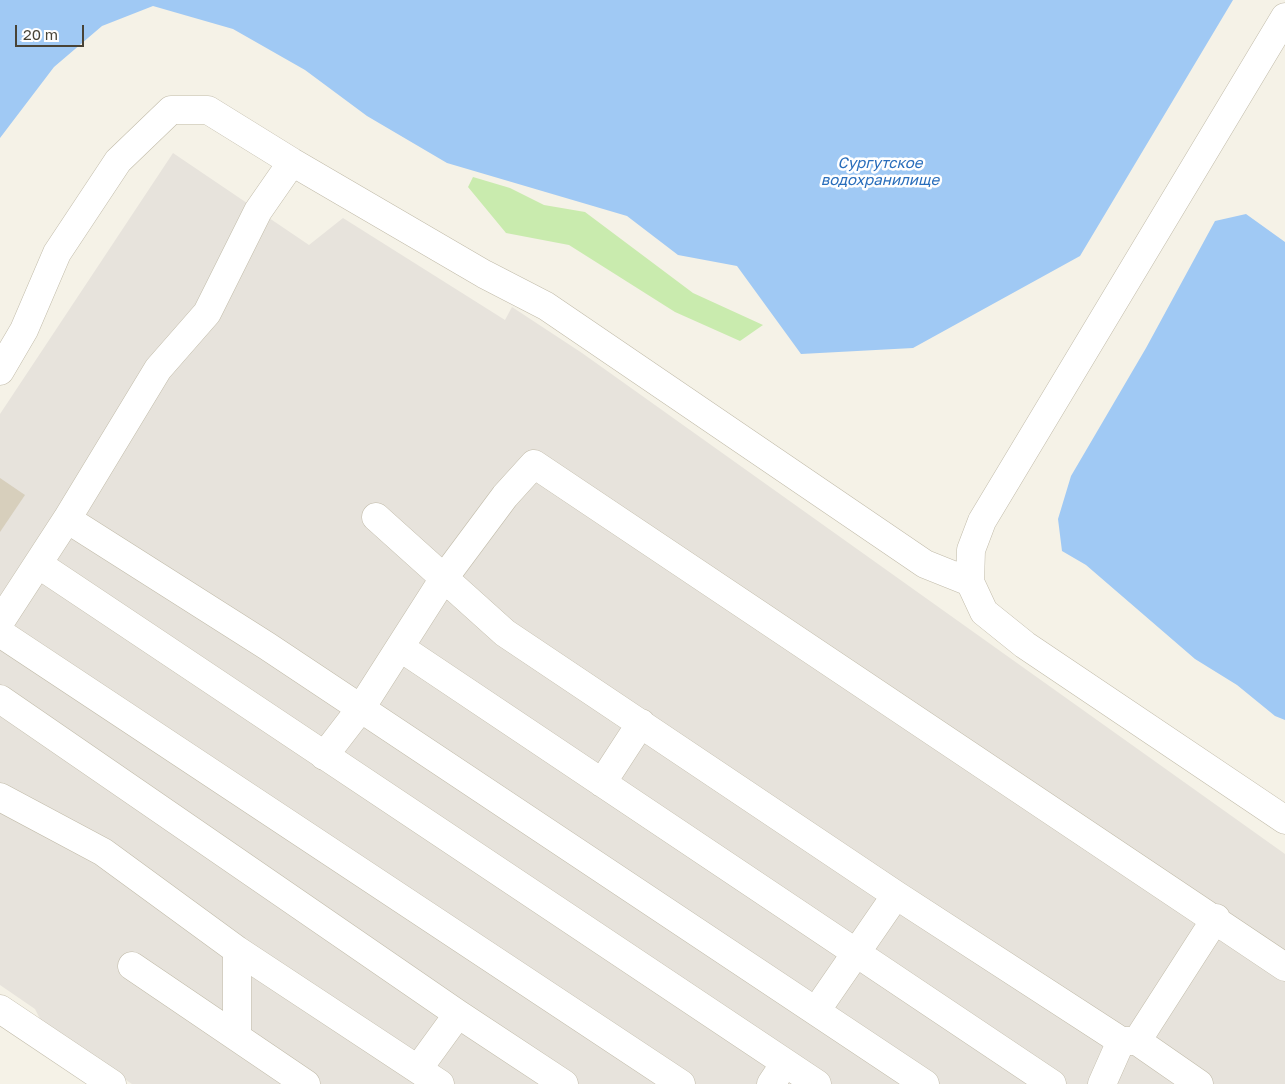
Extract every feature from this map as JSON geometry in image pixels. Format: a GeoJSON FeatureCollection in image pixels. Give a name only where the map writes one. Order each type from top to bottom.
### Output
{"type":"FeatureCollection","features":[{"type":"Feature","properties":{"kind":"street"},"geometry":{"type":"LineString","coordinates":[[1285,17],[982,521],[971,550],[970,582],[984,612],[1025,645],[1285,820]]}},
{"type":"Feature","properties":{"kind":"street"},"geometry":{"type":"LineString","coordinates":[[0,370],[24,330],[62,245],[118,161],[171,110],[208,110],[292,162],[484,274],[546,306],[925,564],[970,582]]}},
{"type":"Feature","properties":{"kind":"street"},"geometry":{"type":"LineString","coordinates":[[0,622],[67,519],[158,369],[207,314],[258,211],[292,162]]}},
{"type":"Feature","properties":{"kind":"street"},"geometry":{"type":"LineString","coordinates":[[324,756],[361,708],[444,578],[506,496],[534,464],[1216,918],[1285,967]]}},
{"type":"Feature","properties":{"kind":"street"},"geometry":{"type":"LineString","coordinates":[[376,517],[505,633],[896,895],[1199,1084]]}},
{"type":"Feature","properties":{"kind":"street"},"geometry":{"type":"LineString","coordinates":[[67,519],[268,646],[924,1084]]}},
{"type":"Feature","properties":{"kind":"street"},"geometry":{"type":"LineString","coordinates":[[38,564],[324,756],[778,1074],[817,1084]]}},
{"type":"Feature","properties":{"kind":"street"},"geometry":{"type":"LineString","coordinates":[[0,633],[680,1084]]}},
{"type":"Feature","properties":{"kind":"street"},"geometry":{"type":"LineString","coordinates":[[401,648],[855,954],[1052,1084]]}},
{"type":"Feature","properties":{"kind":"street"},"geometry":{"type":"LineString","coordinates":[[0,699],[458,1014],[564,1084]]}},
{"type":"Feature","properties":{"kind":"street"},"geometry":{"type":"LineString","coordinates":[[602,783],[641,723]]}},
{"type":"Feature","properties":{"kind":"street"},"geometry":{"type":"LineString","coordinates":[[0,797],[103,852],[237,950],[429,1077],[458,1014]]}},
{"type":"Feature","properties":{"kind":"street"},"geometry":{"type":"LineString","coordinates":[[816,1011],[896,895]]}},
{"type":"Feature","properties":{"kind":"street"},"geometry":{"type":"LineString","coordinates":[[1102,1084],[1129,1041],[1216,918]]}},
{"type":"Feature","properties":{"kind":"street"},"geometry":{"type":"LineString","coordinates":[[237,950],[237,1037]]}},
{"type":"Feature","properties":{"kind":"street"},"geometry":{"type":"LineString","coordinates":[[132,966],[306,1084]]}},
{"type":"Feature","properties":{"kind":"street"},"geometry":{"type":"LineString","coordinates":[[0,1009],[112,1084]]}},
{"type":"Feature","properties":{"kind":"shaded area"},"geometry":{"type":"Polygon","coordinates":[[[173,153],[309,245],[343,218],[505,320],[512,307],[582,353],[1285,854],[1285,1084],[132,1084],[44,1027],[35,1009],[0,985],[0,414],[173,153]]]}},
{"type":"Feature","properties":{"kind":"green space"},"geometry":{"type":"Polygon","coordinates":[[[473,177],[510,188],[544,205],[585,212],[693,293],[763,325],[740,341],[675,312],[569,245],[506,233],[468,187],[473,177]]]}},
{"type":"Feature","properties":{"kind":"water","name":"Сургутское водохранилище"},"geometry":{"type":"Polygon","coordinates":[[[0,0],[1233,0],[1080,256],[913,348],[801,354],[737,266],[678,255],[627,216],[447,163],[367,116],[305,70],[233,29],[153,6],[102,26],[54,67],[0,138],[0,0]]]}},
{"type":"Feature","properties":{"kind":"water"},"geometry":{"type":"Polygon","coordinates":[[[1246,214],[1285,242],[1285,720],[1275,716],[1237,685],[1195,659],[1086,565],[1062,551],[1058,519],[1071,476],[1146,348],[1215,221],[1246,214]]]}},
{"type":"Feature","properties":{"kind":"building"},"geometry":{"type":"Polygon","coordinates":[[[0,478],[25,495],[0,532],[0,478]]]}}]}
